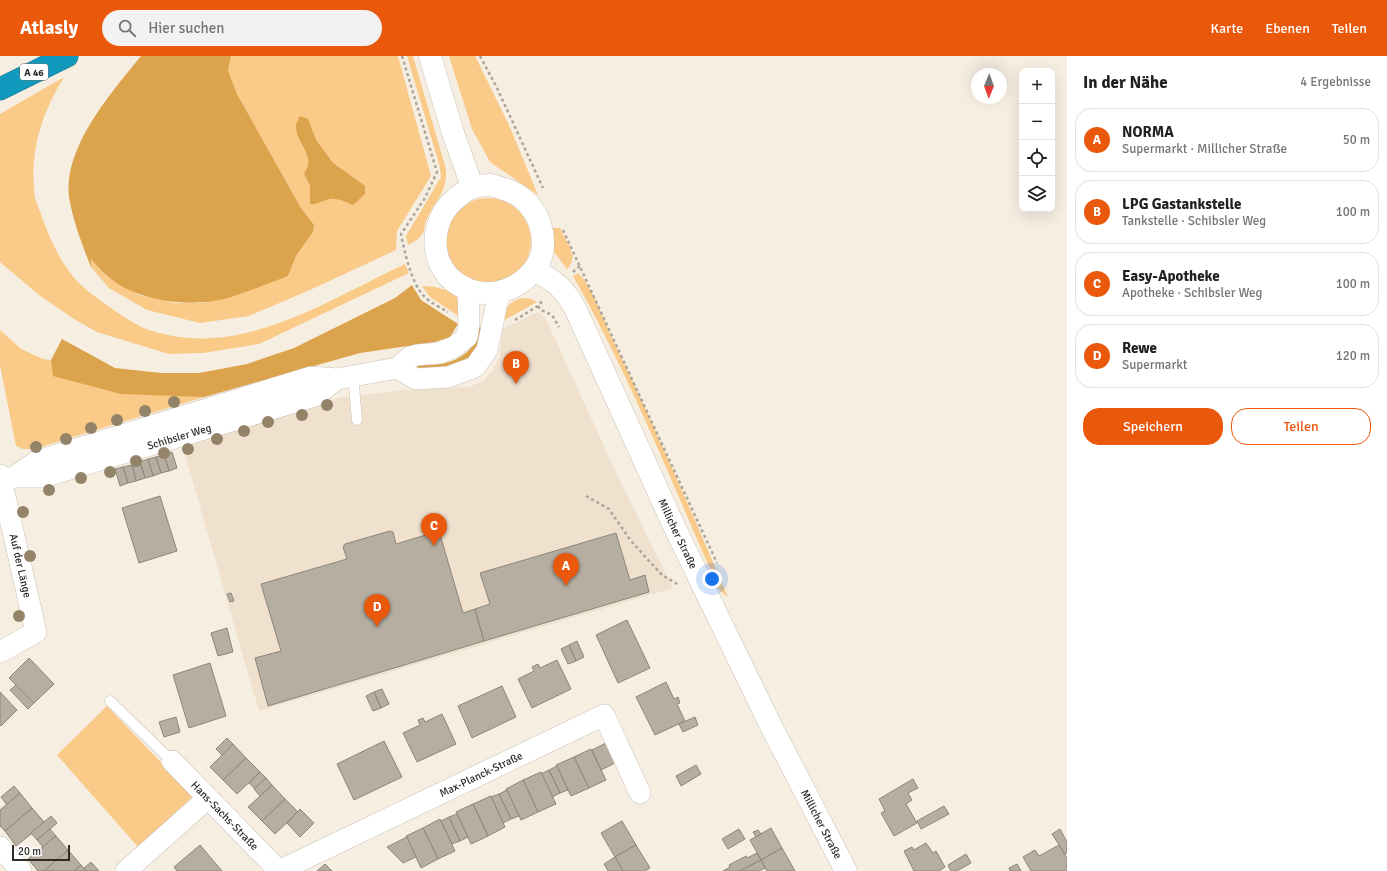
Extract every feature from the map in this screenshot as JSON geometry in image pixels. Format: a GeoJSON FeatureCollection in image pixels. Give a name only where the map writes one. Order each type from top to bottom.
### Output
{"type":"FeatureCollection","features":[{"type":"Feature","properties":{"kind":"highway","name":"A 46"},"geometry":{"type":"LineString","coordinates":[[0,89],[67,56]]}},
{"type":"Feature","properties":{"kind":"main road"},"geometry":{"type":"LineString","coordinates":[[430,56],[453,133],[472,186]]}},
{"type":"Feature","properties":{"kind":"main road"},"geometry":{"type":"LineString","coordinates":[[472,186],[492,186],[507,190],[522,198],[533,209],[540,224],[543,240],[540,257],[534,270],[524,282],[512,289],[499,293],[485,294],[468,290],[450,278],[443,269],[435,244],[435,234],[440,216],[449,204],[472,186]]}},
{"type":"Feature","properties":{"kind":"main road","name":"Millicher Straße"},"geometry":{"type":"LineString","coordinates":[[534,270],[558,284],[567,294],[575,308],[686,552],[770,724],[846,871]]}},
{"type":"Feature","properties":{"kind":"street"},"geometry":{"type":"LineString","coordinates":[[345,377],[397,368],[410,357],[440,353],[454,347],[467,337],[469,324],[468,290]]}},
{"type":"Feature","properties":{"kind":"street"},"geometry":{"type":"LineString","coordinates":[[397,368],[416,379],[448,377],[475,368],[487,350],[499,293]]}},
{"type":"Feature","properties":{"kind":"street","name":"Schibsler Weg"},"geometry":{"type":"LineString","coordinates":[[4,479],[43,477],[315,396],[345,377]]}},
{"type":"Feature","properties":{"kind":"street","name":"Auf der Länge"},"geometry":{"type":"LineString","coordinates":[[0,652],[36,632],[4,479]]}},
{"type":"Feature","properties":{"kind":"street","name":"Max-Planck-Straße"},"geometry":{"type":"LineString","coordinates":[[279,871],[604,715],[640,793]]}},
{"type":"Feature","properties":{"kind":"street","name":"Hans-Sachs-Straße"},"geometry":{"type":"LineString","coordinates":[[172,761],[207,799],[279,871]]}},
{"type":"Feature","properties":{"kind":"street"},"geometry":{"type":"LineString","coordinates":[[126,871],[207,799]]}},
{"type":"Feature","properties":{"kind":"street"},"geometry":{"type":"LineString","coordinates":[[0,847],[21,871]]}},
{"type":"Feature","properties":{"kind":"lane"},"geometry":{"type":"LineString","coordinates":[[345,377],[357,420]]}},
{"type":"Feature","properties":{"kind":"lane"},"geometry":{"type":"LineString","coordinates":[[110,701],[172,761]]}},
{"type":"Feature","properties":{"kind":"path"},"geometry":{"type":"LineString","coordinates":[[480,56],[497,88],[545,192]]}},
{"type":"Feature","properties":{"kind":"path"},"geometry":{"type":"LineString","coordinates":[[561,225],[718,566]]}},
{"type":"Feature","properties":{"kind":"path"},"geometry":{"type":"LineString","coordinates":[[586,496],[609,508],[631,541],[662,575],[682,587]]}},
{"type":"Feature","properties":{"kind":"shaded area"},"geometry":{"type":"Polygon","coordinates":[[[141,56],[231,56],[228,70],[237,94],[301,208],[314,225],[313,232],[296,256],[288,276],[252,290],[216,301],[183,302],[166,301],[133,292],[118,284],[106,275],[91,259],[91,267],[75,224],[69,197],[69,178],[81,140],[92,121],[104,103],[141,56]]]}},
{"type":"Feature","properties":{"kind":"shaded area"},"geometry":{"type":"Polygon","coordinates":[[[230,56],[398,56],[431,176],[397,231],[396,250],[310,290],[249,316],[200,323],[147,310],[109,288],[91,267],[91,258],[106,276],[139,295],[175,303],[202,303],[288,276],[296,256],[313,232],[314,225],[301,208],[237,94],[228,70],[230,56]]]}},
{"type":"Feature","properties":{"kind":"shaded area"},"geometry":{"type":"Polygon","coordinates":[[[407,56],[413,56],[446,169],[445,185],[429,214],[423,233],[420,237],[408,245],[406,236],[441,177],[439,164],[407,56]]]}},
{"type":"Feature","properties":{"kind":"shaded area"},"geometry":{"type":"Polygon","coordinates":[[[449,56],[475,56],[509,125],[538,195],[490,162],[472,129],[449,56]]]}},
{"type":"Feature","properties":{"kind":"shaded area"},"geometry":{"type":"Polygon","coordinates":[[[64,77],[43,120],[35,150],[35,198],[54,245],[73,277],[101,301],[140,326],[162,334],[187,338],[211,338],[236,335],[285,321],[335,299],[405,264],[409,273],[259,344],[203,353],[169,354],[97,332],[74,319],[39,295],[0,262],[0,114],[64,77]]]}},
{"type":"Feature","properties":{"kind":"shaded area"},"geometry":{"type":"Polygon","coordinates":[[[300,116],[308,119],[316,140],[333,163],[365,186],[365,194],[353,205],[342,200],[333,199],[310,204],[310,186],[304,173],[308,167],[309,161],[299,138],[296,125],[300,116]]]}},
{"type":"Feature","properties":{"kind":"shaded area"},"geometry":{"type":"Polygon","coordinates":[[[488,198],[504,201],[512,205],[524,217],[528,225],[531,241],[528,257],[524,265],[512,277],[504,281],[488,284],[472,281],[464,277],[452,265],[448,257],[445,241],[448,225],[452,217],[464,205],[472,201],[488,198]]]}},
{"type":"Feature","properties":{"kind":"shaded area"},"geometry":{"type":"Polygon","coordinates":[[[553,228],[560,228],[571,249],[571,264],[567,269],[554,252],[553,228]]]}},
{"type":"Feature","properties":{"kind":"shaded area"},"geometry":{"type":"Polygon","coordinates":[[[578,273],[588,286],[597,304],[658,436],[728,597],[719,590],[632,392],[594,314],[573,276],[578,273]]]}},
{"type":"Feature","properties":{"kind":"shaded area"},"geometry":{"type":"Polygon","coordinates":[[[412,285],[421,300],[458,324],[450,337],[435,342],[360,353],[204,397],[121,394],[53,376],[51,360],[62,339],[115,368],[161,373],[199,373],[247,364],[294,348],[395,298],[412,285]]]}},
{"type":"Feature","properties":{"kind":"shaded area"},"geometry":{"type":"Polygon","coordinates":[[[422,286],[439,288],[455,295],[461,304],[460,317],[430,297],[422,286]]]}},
{"type":"Feature","properties":{"kind":"shaded area"},"geometry":{"type":"Polygon","coordinates":[[[524,298],[537,302],[503,321],[504,312],[509,305],[519,299],[524,298]]]}},
{"type":"Feature","properties":{"kind":"shaded area"},"geometry":{"type":"Polygon","coordinates":[[[538,312],[545,317],[618,477],[673,588],[259,711],[182,445],[337,398],[403,390],[469,387],[483,381],[493,370],[500,355],[502,329],[538,312]]]}},
{"type":"Feature","properties":{"kind":"shaded area"},"geometry":{"type":"Polygon","coordinates":[[[479,327],[486,329],[474,356],[462,364],[419,371],[417,366],[447,362],[462,356],[473,344],[479,327]]]}},
{"type":"Feature","properties":{"kind":"shaded area"},"geometry":{"type":"Polygon","coordinates":[[[0,330],[21,349],[43,359],[230,389],[34,449],[23,449],[16,446],[0,365],[0,330]]]}},
{"type":"Feature","properties":{"kind":"shaded area"},"geometry":{"type":"Polygon","coordinates":[[[107,706],[193,796],[138,847],[57,755],[107,706]]]}},
{"type":"Feature","properties":{"kind":"building"},"geometry":{"type":"Polygon","coordinates":[[[172,452],[177,468],[169,471],[164,455],[172,452]]]}},
{"type":"Feature","properties":{"kind":"building"},"geometry":{"type":"Polygon","coordinates":[[[164,455],[169,471],[161,473],[156,457],[164,455]]]}},
{"type":"Feature","properties":{"kind":"building"},"geometry":{"type":"Polygon","coordinates":[[[156,457],[161,473],[153,476],[148,459],[156,457]]]}},
{"type":"Feature","properties":{"kind":"building"},"geometry":{"type":"Polygon","coordinates":[[[148,459],[153,476],[145,478],[140,462],[148,459]]]}},
{"type":"Feature","properties":{"kind":"building"},"geometry":{"type":"Polygon","coordinates":[[[140,462],[145,478],[136,481],[132,465],[140,462]]]}},
{"type":"Feature","properties":{"kind":"building"},"geometry":{"type":"Polygon","coordinates":[[[132,465],[136,481],[128,483],[123,467],[132,465]]]}},
{"type":"Feature","properties":{"kind":"building"},"geometry":{"type":"Polygon","coordinates":[[[123,467],[128,483],[120,486],[115,469],[123,467]]]}},
{"type":"Feature","properties":{"kind":"building"},"geometry":{"type":"Polygon","coordinates":[[[160,496],[177,551],[139,563],[122,508],[160,496]]]}},
{"type":"Feature","properties":{"kind":"building"},"geometry":{"type":"Polygon","coordinates":[[[390,531],[393,532],[396,544],[439,531],[463,613],[475,609],[484,641],[268,706],[255,658],[281,651],[261,584],[347,559],[343,547],[345,544],[390,531]]]}},
{"type":"Feature","properties":{"kind":"building"},"geometry":{"type":"Polygon","coordinates":[[[616,533],[630,580],[645,575],[649,592],[484,641],[475,609],[490,604],[480,573],[616,533]]]}},
{"type":"Feature","properties":{"kind":"building"},"geometry":{"type":"Polygon","coordinates":[[[231,593],[234,601],[230,602],[227,594],[231,593]]]}},
{"type":"Feature","properties":{"kind":"building"},"geometry":{"type":"Polygon","coordinates":[[[627,620],[650,668],[618,683],[596,635],[627,620]]]}},
{"type":"Feature","properties":{"kind":"building"},"geometry":{"type":"Polygon","coordinates":[[[227,628],[233,652],[218,656],[211,633],[227,628]]]}},
{"type":"Feature","properties":{"kind":"building"},"geometry":{"type":"Polygon","coordinates":[[[577,641],[584,657],[576,661],[569,645],[577,641]]]}},
{"type":"Feature","properties":{"kind":"building"},"geometry":{"type":"Polygon","coordinates":[[[569,645],[576,661],[568,664],[561,649],[569,645]]]}},
{"type":"Feature","properties":{"kind":"building"},"geometry":{"type":"Polygon","coordinates":[[[29,658],[54,684],[34,703],[9,678],[29,658]]]}},
{"type":"Feature","properties":{"kind":"building"},"geometry":{"type":"Polygon","coordinates":[[[557,660],[571,689],[532,708],[518,679],[534,671],[532,667],[538,664],[540,668],[557,660]]]}},
{"type":"Feature","properties":{"kind":"building"},"geometry":{"type":"Polygon","coordinates":[[[210,663],[226,716],[189,728],[173,675],[210,663]]]}},
{"type":"Feature","properties":{"kind":"building"},"geometry":{"type":"Polygon","coordinates":[[[666,682],[674,699],[678,697],[680,703],[677,704],[685,721],[655,735],[636,697],[666,682]]]}},
{"type":"Feature","properties":{"kind":"building"},"geometry":{"type":"Polygon","coordinates":[[[16,685],[34,703],[28,709],[10,690],[16,685]]]}},
{"type":"Feature","properties":{"kind":"building"},"geometry":{"type":"Polygon","coordinates":[[[502,686],[516,717],[472,738],[458,706],[502,686]]]}},
{"type":"Feature","properties":{"kind":"building"},"geometry":{"type":"Polygon","coordinates":[[[382,689],[389,704],[381,708],[374,692],[382,689]]]}},
{"type":"Feature","properties":{"kind":"building"},"geometry":{"type":"Polygon","coordinates":[[[0,692],[17,710],[1,726],[0,725],[0,692]]]}},
{"type":"Feature","properties":{"kind":"building"},"geometry":{"type":"Polygon","coordinates":[[[374,692],[381,708],[373,711],[366,696],[374,692]]]}},
{"type":"Feature","properties":{"kind":"building"},"geometry":{"type":"Polygon","coordinates":[[[442,714],[456,744],[417,762],[403,733],[420,725],[418,720],[423,718],[425,722],[442,714]]]}},
{"type":"Feature","properties":{"kind":"building"},"geometry":{"type":"Polygon","coordinates":[[[176,717],[180,732],[164,737],[159,722],[176,717]]]}},
{"type":"Feature","properties":{"kind":"building"},"geometry":{"type":"Polygon","coordinates":[[[695,717],[698,725],[683,732],[679,724],[695,717]]]}},
{"type":"Feature","properties":{"kind":"building"},"geometry":{"type":"Polygon","coordinates":[[[227,738],[233,744],[222,755],[216,749],[227,738]]]}},
{"type":"Feature","properties":{"kind":"building"},"geometry":{"type":"Polygon","coordinates":[[[384,741],[402,777],[354,800],[337,764],[384,741]]]}},
{"type":"Feature","properties":{"kind":"building"},"geometry":{"type":"Polygon","coordinates":[[[606,743],[615,763],[601,770],[592,750],[606,743]]]}},
{"type":"Feature","properties":{"kind":"building"},"geometry":{"type":"Polygon","coordinates":[[[233,744],[246,758],[223,780],[210,767],[233,744]]]}},
{"type":"Feature","properties":{"kind":"building"},"geometry":{"type":"Polygon","coordinates":[[[591,749],[606,780],[589,788],[574,757],[591,749]]]}},
{"type":"Feature","properties":{"kind":"building"},"geometry":{"type":"Polygon","coordinates":[[[574,757],[589,788],[571,796],[556,765],[574,757]]]}},
{"type":"Feature","properties":{"kind":"building"},"geometry":{"type":"Polygon","coordinates":[[[246,758],[260,772],[237,794],[223,780],[246,758]]]}},
{"type":"Feature","properties":{"kind":"building"},"geometry":{"type":"Polygon","coordinates":[[[696,765],[701,774],[681,786],[676,776],[696,765]]]}},
{"type":"Feature","properties":{"kind":"building"},"geometry":{"type":"Polygon","coordinates":[[[557,766],[568,790],[560,793],[549,770],[557,766]]]}},
{"type":"Feature","properties":{"kind":"building"},"geometry":{"type":"Polygon","coordinates":[[[549,770],[560,793],[552,797],[541,774],[549,770]]]}},
{"type":"Feature","properties":{"kind":"building"},"geometry":{"type":"Polygon","coordinates":[[[260,772],[266,778],[255,789],[249,783],[260,772]]]}},
{"type":"Feature","properties":{"kind":"building"},"geometry":{"type":"Polygon","coordinates":[[[541,772],[556,804],[538,812],[523,780],[541,772]]]}},
{"type":"Feature","properties":{"kind":"building"},"geometry":{"type":"Polygon","coordinates":[[[266,778],[272,785],[260,796],[254,789],[266,778]]]}},
{"type":"Feature","properties":{"kind":"building"},"geometry":{"type":"Polygon","coordinates":[[[913,779],[918,788],[908,793],[912,800],[906,804],[917,823],[894,836],[881,813],[885,811],[879,799],[913,779]]]}},
{"type":"Feature","properties":{"kind":"building"},"geometry":{"type":"Polygon","coordinates":[[[523,780],[538,812],[521,820],[506,789],[523,780]]]}},
{"type":"Feature","properties":{"kind":"building"},"geometry":{"type":"Polygon","coordinates":[[[272,785],[285,799],[262,821],[248,807],[272,785]]]}},
{"type":"Feature","properties":{"kind":"building"},"geometry":{"type":"Polygon","coordinates":[[[14,786],[20,793],[7,805],[1,797],[14,786]]]}},
{"type":"Feature","properties":{"kind":"building"},"geometry":{"type":"Polygon","coordinates":[[[507,790],[519,816],[511,819],[499,794],[507,790]]]}},
{"type":"Feature","properties":{"kind":"building"},"geometry":{"type":"Polygon","coordinates":[[[20,793],[32,808],[5,831],[0,826],[0,810],[20,793]]]}},
{"type":"Feature","properties":{"kind":"building"},"geometry":{"type":"Polygon","coordinates":[[[499,794],[511,819],[503,823],[491,797],[499,794]]]}},
{"type":"Feature","properties":{"kind":"building"},"geometry":{"type":"Polygon","coordinates":[[[491,796],[505,827],[488,836],[473,804],[491,796]]]}},
{"type":"Feature","properties":{"kind":"building"},"geometry":{"type":"Polygon","coordinates":[[[285,799],[298,812],[275,834],[262,821],[285,799]]]}},
{"type":"Feature","properties":{"kind":"building"},"geometry":{"type":"Polygon","coordinates":[[[473,804],[488,836],[471,844],[456,812],[473,804]]]}},
{"type":"Feature","properties":{"kind":"building"},"geometry":{"type":"Polygon","coordinates":[[[944,806],[949,814],[921,829],[917,821],[944,806]]]}},
{"type":"Feature","properties":{"kind":"building"},"geometry":{"type":"Polygon","coordinates":[[[32,808],[45,823],[16,846],[5,831],[32,808]]]}},
{"type":"Feature","properties":{"kind":"building"},"geometry":{"type":"Polygon","coordinates":[[[300,809],[314,823],[300,837],[287,823],[300,809]]]}},
{"type":"Feature","properties":{"kind":"building"},"geometry":{"type":"Polygon","coordinates":[[[457,814],[468,837],[460,841],[449,817],[457,814]]]}},
{"type":"Feature","properties":{"kind":"building"},"geometry":{"type":"Polygon","coordinates":[[[51,816],[57,823],[37,840],[31,833],[51,816]]]}},
{"type":"Feature","properties":{"kind":"building"},"geometry":{"type":"Polygon","coordinates":[[[449,817],[460,841],[452,844],[441,821],[449,817]]]}},
{"type":"Feature","properties":{"kind":"building"},"geometry":{"type":"Polygon","coordinates":[[[440,819],[455,851],[438,859],[423,828],[440,819]]]}},
{"type":"Feature","properties":{"kind":"building"},"geometry":{"type":"Polygon","coordinates":[[[622,821],[636,845],[615,857],[601,833],[622,821]]]}},
{"type":"Feature","properties":{"kind":"building"},"geometry":{"type":"Polygon","coordinates":[[[423,828],[438,859],[421,868],[406,836],[423,828]]]}},
{"type":"Feature","properties":{"kind":"building"},"geometry":{"type":"Polygon","coordinates":[[[771,828],[782,848],[761,860],[750,840],[771,828]]]}},
{"type":"Feature","properties":{"kind":"building"},"geometry":{"type":"Polygon","coordinates":[[[50,829],[56,836],[43,847],[37,840],[50,829]]]}},
{"type":"Feature","properties":{"kind":"building"},"geometry":{"type":"Polygon","coordinates":[[[739,829],[745,839],[728,849],[722,839],[739,829]]]}},
{"type":"Feature","properties":{"kind":"building"},"geometry":{"type":"Polygon","coordinates":[[[1060,829],[1067,842],[1067,853],[1065,854],[1052,834],[1060,829]]]}},
{"type":"Feature","properties":{"kind":"building"},"geometry":{"type":"Polygon","coordinates":[[[758,830],[761,834],[756,837],[753,832],[758,830]]]}},
{"type":"Feature","properties":{"kind":"building"},"geometry":{"type":"Polygon","coordinates":[[[56,836],[68,850],[44,871],[38,871],[28,859],[56,836]]]}},
{"type":"Feature","properties":{"kind":"building"},"geometry":{"type":"Polygon","coordinates":[[[407,837],[416,857],[403,863],[387,847],[407,837]]]}},
{"type":"Feature","properties":{"kind":"building"},"geometry":{"type":"Polygon","coordinates":[[[926,843],[933,853],[936,851],[945,867],[939,871],[914,871],[904,851],[912,847],[914,850],[926,843]]]}},
{"type":"Feature","properties":{"kind":"building"},"geometry":{"type":"Polygon","coordinates":[[[200,845],[222,871],[177,871],[174,867],[200,845]]]}},
{"type":"Feature","properties":{"kind":"building"},"geometry":{"type":"Polygon","coordinates":[[[636,845],[650,868],[645,871],[623,871],[615,857],[636,845]]]}},
{"type":"Feature","properties":{"kind":"building"},"geometry":{"type":"Polygon","coordinates":[[[1059,845],[1067,858],[1067,871],[1031,871],[1023,857],[1035,850],[1039,856],[1059,845]]]}},
{"type":"Feature","properties":{"kind":"building"},"geometry":{"type":"Polygon","coordinates":[[[782,848],[795,871],[767,871],[761,860],[782,848]]]}},
{"type":"Feature","properties":{"kind":"building"},"geometry":{"type":"Polygon","coordinates":[[[68,850],[81,865],[74,871],[44,871],[68,850]]]}},
{"type":"Feature","properties":{"kind":"building"},"geometry":{"type":"Polygon","coordinates":[[[757,853],[761,860],[740,871],[723,871],[730,867],[729,865],[746,856],[747,858],[757,853]]]}},
{"type":"Feature","properties":{"kind":"building"},"geometry":{"type":"Polygon","coordinates":[[[966,854],[971,863],[957,871],[951,871],[948,865],[966,854]]]}},
{"type":"Feature","properties":{"kind":"building"},"geometry":{"type":"Polygon","coordinates":[[[615,857],[623,871],[608,871],[604,864],[615,857]]]}},
{"type":"Feature","properties":{"kind":"building"},"geometry":{"type":"Polygon","coordinates":[[[761,860],[765,868],[759,871],[740,871],[761,860]]]}},
{"type":"Feature","properties":{"kind":"building"},"geometry":{"type":"Polygon","coordinates":[[[91,862],[99,871],[86,871],[84,868],[91,862]]]}},
{"type":"Feature","properties":{"kind":"building"},"geometry":{"type":"Polygon","coordinates":[[[325,864],[332,871],[317,871],[325,864]]]}},
{"type":"Feature","properties":{"kind":"building"},"geometry":{"type":"Polygon","coordinates":[[[1017,864],[1021,871],[1010,871],[1009,868],[1017,864]]]}},
{"type":"Feature","properties":{"kind":"building"},"geometry":{"type":"Polygon","coordinates":[[[81,865],[86,871],[74,871],[78,868],[81,865]]]}},
{"type":"Feature","properties":{"kind":"place","name":"LPG Gastankstelle"},"geometry":{"type":"Point","coordinates":[516,384]}},
{"type":"Feature","properties":{"kind":"place","name":"Easy-Apotheke"},"geometry":{"type":"Point","coordinates":[434,546]}},
{"type":"Feature","properties":{"kind":"place","name":"NORMA"},"geometry":{"type":"Point","coordinates":[566,586]}},
{"type":"Feature","properties":{"kind":"place","name":"Rewe"},"geometry":{"type":"Point","coordinates":[377,627]}}]}
